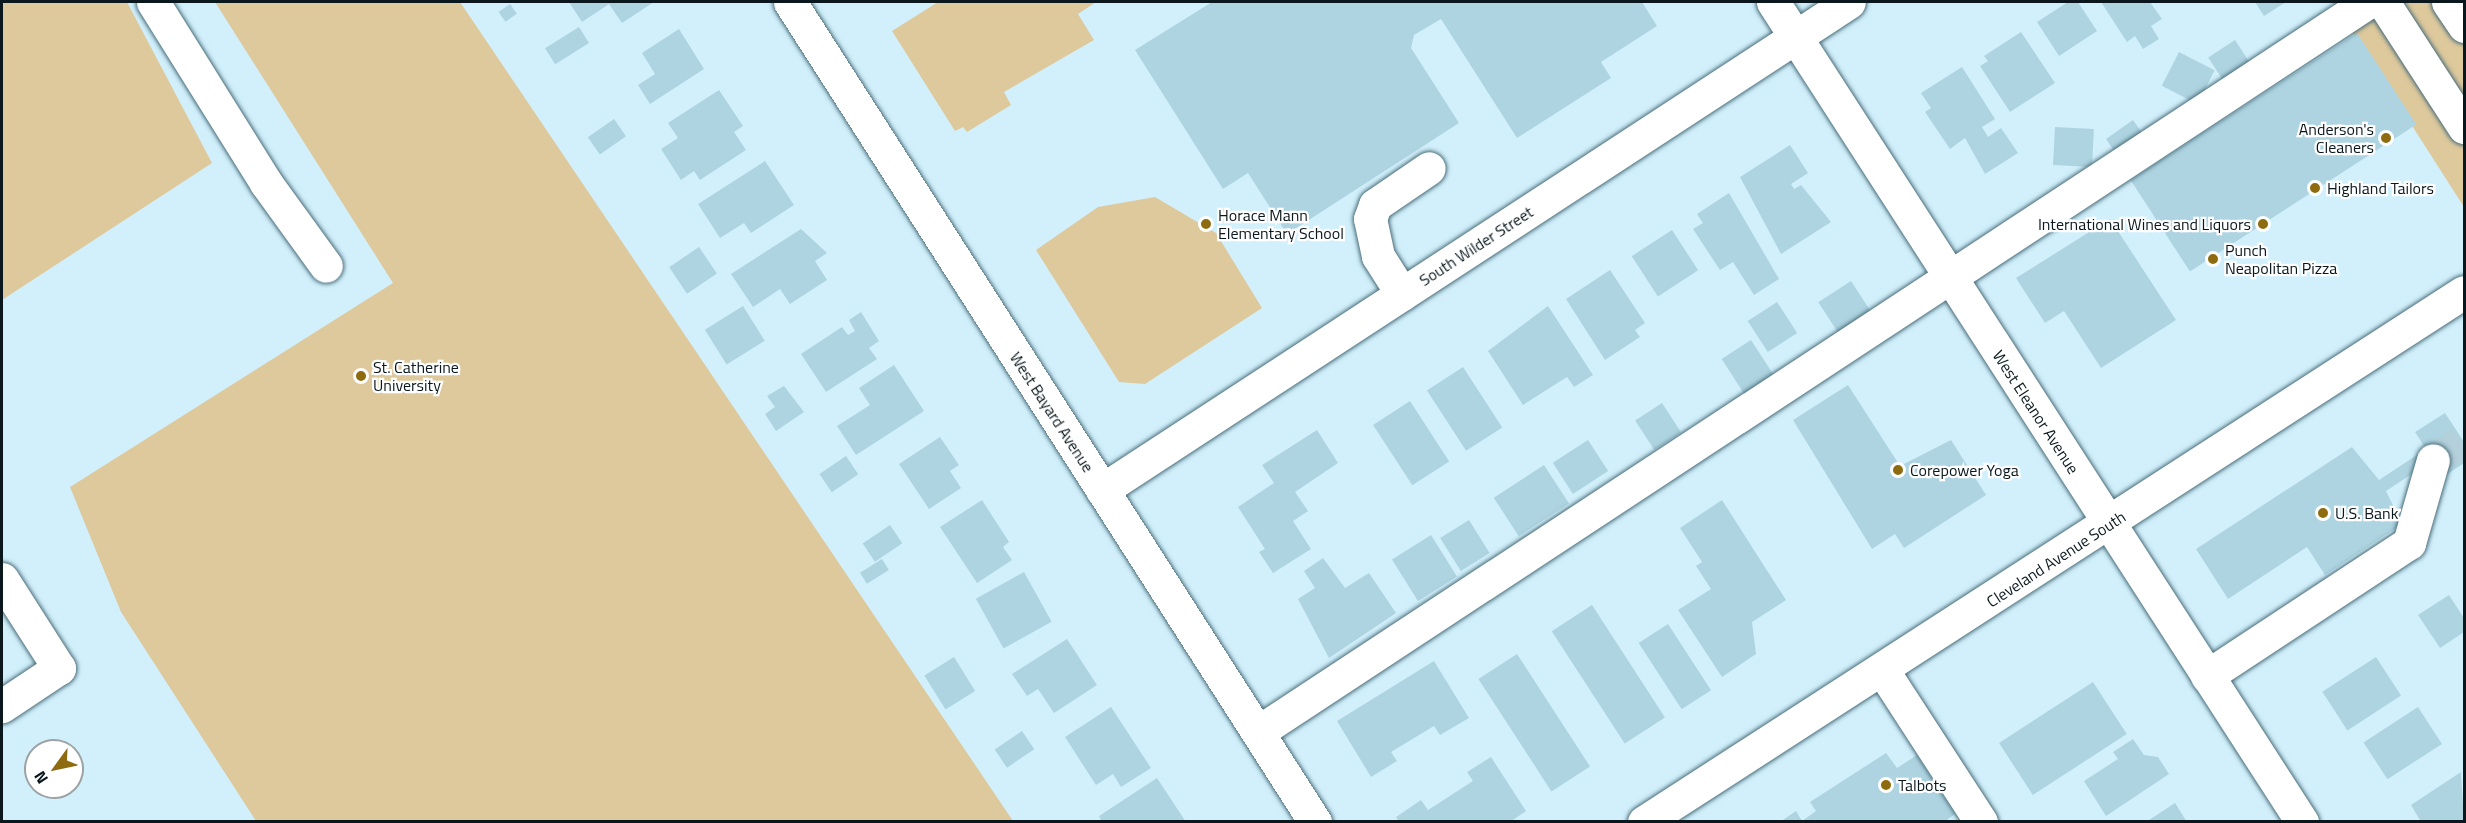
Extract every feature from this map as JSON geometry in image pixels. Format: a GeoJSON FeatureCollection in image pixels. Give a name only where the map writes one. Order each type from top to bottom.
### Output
{"type":"FeatureCollection","features":[{"type":"Feature","properties":{"kind":"street"},"geometry":{"type":"LineString","coordinates":[[153,2],[266,183],[326,266]]}},
{"type":"Feature","properties":{"kind":"street","name":"West Eleanor Avenue"},"geometry":{"type":"LineString","coordinates":[[1773,2],[2108,525],[2302,822]]}},
{"type":"Feature","properties":{"kind":"street","name":"South Wilder Street"},"geometry":{"type":"LineString","coordinates":[[1102,490],[1849,2]]}},
{"type":"Feature","properties":{"kind":"street"},"geometry":{"type":"LineString","coordinates":[[1258,732],[1947,275],[2368,2]]}},
{"type":"Feature","properties":{"kind":"street"},"geometry":{"type":"LineString","coordinates":[[2384,2],[2464,127]]}},
{"type":"Feature","properties":{"kind":"street"},"geometry":{"type":"LineString","coordinates":[[2448,2],[2464,27]]}},
{"type":"Feature","properties":{"kind":"street","name":"West Bayard Avenue"},"geometry":{"type":"LineString","coordinates":[[796,4],[1102,490],[1316,822]]}},
{"type":"Feature","properties":{"kind":"street"},"geometry":{"type":"LineString","coordinates":[[1402,294],[1378,256],[1370,219],[1375,205],[1430,168]]}},
{"type":"Feature","properties":{"kind":"street","name":"Cleveland Avenue South"},"geometry":{"type":"LineString","coordinates":[[1650,820],[2464,292]]}},
{"type":"Feature","properties":{"kind":"street"},"geometry":{"type":"LineString","coordinates":[[2207,676],[2409,543],[2433,460]]}},
{"type":"Feature","properties":{"kind":"street"},"geometry":{"type":"LineString","coordinates":[[2,579],[60,668],[2,706]]}},
{"type":"Feature","properties":{"kind":"street"},"geometry":{"type":"LineString","coordinates":[[1883,671],[1982,822]]}},
{"type":"Feature","properties":{"kind":"shaded area"},"geometry":{"type":"Polygon","coordinates":[[[2,2],[127,2],[212,163],[2,300],[2,2]]]}},
{"type":"Feature","properties":{"kind":"shaded area","name":"St. Catherine University"},"geometry":{"type":"Polygon","coordinates":[[[215,2],[460,2],[1013,821],[256,821],[121,612],[70,487],[393,283],[215,2]]]}},
{"type":"Feature","properties":{"kind":"shaded area"},"geometry":{"type":"Polygon","coordinates":[[[938,2],[1096,2],[1078,14],[1094,40],[1004,92],[1011,105],[967,132],[963,127],[955,131],[892,31],[938,2]]]}},
{"type":"Feature","properties":{"kind":"shaded area"},"geometry":{"type":"Polygon","coordinates":[[[2332,2],[2464,2],[2464,207],[2336,7],[2332,2]]]}},
{"type":"Feature","properties":{"kind":"shaded area"},"geometry":{"type":"Polygon","coordinates":[[[1155,197],[1216,233],[1262,308],[1145,384],[1119,382],[1036,250],[1098,207],[1155,197]]]}},
{"type":"Feature","properties":{"kind":"building"},"geometry":{"type":"Polygon","coordinates":[[[569,2],[654,2],[622,23],[609,4],[582,22],[569,2]]]}},
{"type":"Feature","properties":{"kind":"building","name":"Horace Mann Elementary School"},"geometry":{"type":"Polygon","coordinates":[[[1212,2],[1642,2],[1657,26],[1601,62],[1611,78],[1517,138],[1441,19],[1414,35],[1411,48],[1459,123],[1287,234],[1248,173],[1223,189],[1135,50],[1212,2]]]}},
{"type":"Feature","properties":{"kind":"building"},"geometry":{"type":"Polygon","coordinates":[[[2068,2],[2078,2],[2097,31],[2059,56],[2037,22],[2068,2]]]}},
{"type":"Feature","properties":{"kind":"building"},"geometry":{"type":"Polygon","coordinates":[[[2101,2],[2150,2],[2162,19],[2151,26],[2159,39],[2143,49],[2135,36],[2127,42],[2101,2]]]}},
{"type":"Feature","properties":{"kind":"building"},"geometry":{"type":"Polygon","coordinates":[[[2255,2],[2286,2],[2264,16],[2255,2]]]}},
{"type":"Feature","properties":{"kind":"building"},"geometry":{"type":"Polygon","coordinates":[[[510,4],[517,14],[505,22],[499,12],[510,4]]]}},
{"type":"Feature","properties":{"kind":"building"},"geometry":{"type":"Polygon","coordinates":[[[579,27],[589,43],[555,64],[545,48],[579,27]]]}},
{"type":"Feature","properties":{"kind":"building"},"geometry":{"type":"Polygon","coordinates":[[[679,29],[704,69],[650,104],[638,85],[655,74],[642,53],[679,29]]]}},
{"type":"Feature","properties":{"kind":"building"},"geometry":{"type":"Polygon","coordinates":[[[2021,32],[2055,83],[2010,112],[1980,66],[1988,61],[1984,56],[2021,32]]]}},
{"type":"Feature","properties":{"kind":"building"},"geometry":{"type":"Polygon","coordinates":[[[2357,33],[2416,124],[2190,271],[2131,180],[2357,33]]]}},
{"type":"Feature","properties":{"kind":"building"},"geometry":{"type":"Polygon","coordinates":[[[2235,40],[2254,69],[2227,87],[2208,57],[2235,40]]]}},
{"type":"Feature","properties":{"kind":"building"},"geometry":{"type":"Polygon","coordinates":[[[2179,52],[2215,70],[2197,104],[2162,86],[2179,52]]]}},
{"type":"Feature","properties":{"kind":"building"},"geometry":{"type":"Polygon","coordinates":[[[1962,67],[1995,119],[1982,127],[1988,137],[2001,128],[2018,153],[1985,174],[1965,138],[1950,149],[1925,112],[1931,108],[1921,93],[1962,67]]]}},
{"type":"Feature","properties":{"kind":"building"},"geometry":{"type":"Polygon","coordinates":[[[719,90],[743,126],[734,132],[746,150],[700,180],[694,171],[681,180],[661,149],[678,138],[668,123],[719,90]]]}},
{"type":"Feature","properties":{"kind":"building"},"geometry":{"type":"Polygon","coordinates":[[[614,119],[626,136],[600,155],[588,137],[614,119]]]}},
{"type":"Feature","properties":{"kind":"building"},"geometry":{"type":"Polygon","coordinates":[[[2133,120],[2145,137],[2118,156],[2106,139],[2133,120]]]}},
{"type":"Feature","properties":{"kind":"building"},"geometry":{"type":"Polygon","coordinates":[[[2055,127],[2094,129],[2092,167],[2053,165],[2055,127]]]}},
{"type":"Feature","properties":{"kind":"building"},"geometry":{"type":"Polygon","coordinates":[[[1790,145],[1808,173],[1791,184],[1794,189],[1801,185],[1831,222],[1781,254],[1740,177],[1790,145]]]}},
{"type":"Feature","properties":{"kind":"building"},"geometry":{"type":"Polygon","coordinates":[[[765,161],[794,205],[751,233],[744,223],[720,238],[698,204],[765,161]]]}},
{"type":"Feature","properties":{"kind":"building"},"geometry":{"type":"Polygon","coordinates":[[[1729,193],[1779,279],[1754,295],[1733,262],[1720,270],[1693,229],[1703,223],[1697,214],[1729,193]]]}},
{"type":"Feature","properties":{"kind":"building"},"geometry":{"type":"Polygon","coordinates":[[[2110,219],[2176,320],[2101,368],[2064,311],[2045,323],[2016,278],[2110,219]]]}},
{"type":"Feature","properties":{"kind":"building"},"geometry":{"type":"Polygon","coordinates":[[[801,229],[827,253],[815,261],[827,280],[790,304],[780,289],[753,307],[731,274],[801,229]]]}},
{"type":"Feature","properties":{"kind":"building"},"geometry":{"type":"Polygon","coordinates":[[[1672,230],[1698,270],[1658,296],[1632,256],[1672,230]]]}},
{"type":"Feature","properties":{"kind":"building"},"geometry":{"type":"Polygon","coordinates":[[[699,247],[717,274],[687,294],[669,267],[699,247]]]}},
{"type":"Feature","properties":{"kind":"building"},"geometry":{"type":"Polygon","coordinates":[[[1610,270],[1645,323],[1635,330],[1640,337],[1605,360],[1566,299],[1610,270]]]}},
{"type":"Feature","properties":{"kind":"building"},"geometry":{"type":"Polygon","coordinates":[[[1851,281],[1872,313],[1839,334],[1818,302],[1851,281]]]}},
{"type":"Feature","properties":{"kind":"building"},"geometry":{"type":"Polygon","coordinates":[[[1777,302],[1797,333],[1768,352],[1748,321],[1777,302]]]}},
{"type":"Feature","properties":{"kind":"building"},"geometry":{"type":"Polygon","coordinates":[[[743,306],[765,341],[727,365],[705,330],[743,306]]]}},
{"type":"Feature","properties":{"kind":"building"},"geometry":{"type":"Polygon","coordinates":[[[1548,306],[1593,375],[1574,387],[1567,377],[1523,405],[1488,351],[1548,306]]]}},
{"type":"Feature","properties":{"kind":"building"},"geometry":{"type":"Polygon","coordinates":[[[861,312],[879,341],[869,348],[877,359],[826,392],[801,354],[842,327],[848,335],[855,331],[849,320],[861,312]]]}},
{"type":"Feature","properties":{"kind":"building"},"geometry":{"type":"Polygon","coordinates":[[[1751,340],[1775,377],[1746,396],[1722,359],[1751,340]]]}},
{"type":"Feature","properties":{"kind":"building"},"geometry":{"type":"Polygon","coordinates":[[[894,365],[924,411],[856,455],[837,426],[870,405],[859,388],[894,365]]]}},
{"type":"Feature","properties":{"kind":"building"},"geometry":{"type":"Polygon","coordinates":[[[1463,367],[1502,427],[1466,451],[1427,390],[1463,367]]]}},
{"type":"Feature","properties":{"kind":"building","name":"Corepower Yoga"},"geometry":{"type":"Polygon","coordinates":[[[1848,385],[1900,466],[1951,440],[1986,495],[1904,548],[1895,534],[1872,549],[1793,420],[1848,385]]]}},
{"type":"Feature","properties":{"kind":"building"},"geometry":{"type":"Polygon","coordinates":[[[784,386],[804,412],[776,431],[765,414],[775,407],[767,396],[784,386]]]}},
{"type":"Feature","properties":{"kind":"building"},"geometry":{"type":"Polygon","coordinates":[[[1410,401],[1449,461],[1412,485],[1373,425],[1410,401]]]}},
{"type":"Feature","properties":{"kind":"building"},"geometry":{"type":"Polygon","coordinates":[[[1662,403],[1681,432],[1654,450],[1635,420],[1662,403]]]}},
{"type":"Feature","properties":{"kind":"building","name":"U.S. Bank"},"geometry":{"type":"Polygon","coordinates":[[[2445,413],[2464,442],[2464,463],[2443,477],[2433,460],[2386,491],[2402,524],[2325,575],[2307,547],[2228,599],[2196,549],[2352,447],[2379,480],[2426,449],[2415,432],[2445,413]]]}},
{"type":"Feature","properties":{"kind":"building"},"geometry":{"type":"Polygon","coordinates":[[[1317,430],[1338,463],[1295,492],[1308,511],[1293,521],[1311,549],[1273,573],[1259,552],[1265,549],[1238,507],[1274,483],[1262,465],[1317,430]]]}},
{"type":"Feature","properties":{"kind":"building"},"geometry":{"type":"Polygon","coordinates":[[[940,437],[959,465],[950,471],[961,488],[929,509],[899,464],[940,437]]]}},
{"type":"Feature","properties":{"kind":"building"},"geometry":{"type":"Polygon","coordinates":[[[1588,440],[1608,471],[1573,494],[1553,463],[1588,440]]]}},
{"type":"Feature","properties":{"kind":"building"},"geometry":{"type":"Polygon","coordinates":[[[846,456],[858,474],[832,492],[819,474],[846,456]]]}},
{"type":"Feature","properties":{"kind":"building"},"geometry":{"type":"Polygon","coordinates":[[[1544,465],[1569,504],[1519,536],[1494,498],[1544,465]]]}},
{"type":"Feature","properties":{"kind":"building"},"geometry":{"type":"Polygon","coordinates":[[[982,500],[1009,542],[1003,547],[1012,560],[977,583],[940,527],[982,500]]]}},
{"type":"Feature","properties":{"kind":"building"},"geometry":{"type":"Polygon","coordinates":[[[1722,500],[1786,600],[1752,622],[1756,654],[1722,677],[1678,610],[1711,589],[1696,566],[1702,562],[1680,528],[1722,500]]]}},
{"type":"Feature","properties":{"kind":"building"},"geometry":{"type":"Polygon","coordinates":[[[1469,520],[1490,553],[1461,571],[1440,538],[1469,520]]]}},
{"type":"Feature","properties":{"kind":"building"},"geometry":{"type":"Polygon","coordinates":[[[890,525],[902,543],[875,562],[863,543],[890,525]]]}},
{"type":"Feature","properties":{"kind":"building"},"geometry":{"type":"Polygon","coordinates":[[[1431,535],[1457,577],[1418,601],[1392,559],[1431,535]]]}},
{"type":"Feature","properties":{"kind":"building"},"geometry":{"type":"Polygon","coordinates":[[[1323,558],[1345,588],[1369,573],[1396,613],[1329,658],[1298,599],[1315,588],[1304,571],[1323,558]]]}},
{"type":"Feature","properties":{"kind":"building"},"geometry":{"type":"Polygon","coordinates":[[[882,559],[889,570],[867,584],[860,573],[882,559]]]}},
{"type":"Feature","properties":{"kind":"building"},"geometry":{"type":"Polygon","coordinates":[[[1024,572],[1052,622],[1004,649],[976,599],[1024,572]]]}},
{"type":"Feature","properties":{"kind":"building"},"geometry":{"type":"Polygon","coordinates":[[[2449,595],[2464,618],[2464,632],[2440,648],[2418,615],[2449,595]]]}},
{"type":"Feature","properties":{"kind":"building"},"geometry":{"type":"Polygon","coordinates":[[[1592,605],[1665,717],[1625,744],[1552,631],[1592,605]]]}},
{"type":"Feature","properties":{"kind":"building"},"geometry":{"type":"Polygon","coordinates":[[[1668,624],[1711,690],[1682,709],[1639,643],[1668,624]]]}},
{"type":"Feature","properties":{"kind":"building"},"geometry":{"type":"Polygon","coordinates":[[[1067,639],[1097,685],[1054,713],[1038,689],[1027,696],[1012,674],[1067,639]]]}},
{"type":"Feature","properties":{"kind":"building"},"geometry":{"type":"Polygon","coordinates":[[[1517,654],[1590,766],[1551,791],[1478,679],[1517,654]]]}},
{"type":"Feature","properties":{"kind":"building"},"geometry":{"type":"Polygon","coordinates":[[[954,657],[975,691],[946,709],[924,676],[954,657]]]}},
{"type":"Feature","properties":{"kind":"building"},"geometry":{"type":"Polygon","coordinates":[[[2376,657],[2401,696],[2347,730],[2322,692],[2376,657]]]}},
{"type":"Feature","properties":{"kind":"building"},"geometry":{"type":"Polygon","coordinates":[[[1434,661],[1469,718],[1440,735],[1434,726],[1391,752],[1397,761],[1371,777],[1337,721],[1434,661]]]}},
{"type":"Feature","properties":{"kind":"building"},"geometry":{"type":"Polygon","coordinates":[[[2093,682],[2127,734],[2033,795],[1999,743],[2093,682]]]}},
{"type":"Feature","properties":{"kind":"building"},"geometry":{"type":"Polygon","coordinates":[[[1111,707],[1151,768],[1121,787],[1113,774],[1096,785],[1065,737],[1111,707]]]}},
{"type":"Feature","properties":{"kind":"building"},"geometry":{"type":"Polygon","coordinates":[[[2418,707],[2442,744],[2387,779],[2363,742],[2418,707]]]}},
{"type":"Feature","properties":{"kind":"building"},"geometry":{"type":"Polygon","coordinates":[[[1022,731],[1034,749],[1007,768],[995,749],[1022,731]]]}},
{"type":"Feature","properties":{"kind":"building"},"geometry":{"type":"Polygon","coordinates":[[[2133,739],[2144,755],[2158,757],[2169,774],[2106,816],[2084,781],[2118,759],[2113,752],[2133,739]]]}},
{"type":"Feature","properties":{"kind":"building","name":"Talbots"},"geometry":{"type":"Polygon","coordinates":[[[1886,753],[1897,768],[1917,755],[1955,814],[1944,822],[1780,822],[1796,811],[1802,821],[1816,811],[1810,802],[1886,753]]]}},
{"type":"Feature","properties":{"kind":"building"},"geometry":{"type":"Polygon","coordinates":[[[1491,757],[1526,811],[1510,822],[1399,822],[1396,817],[1421,800],[1428,810],[1473,781],[1467,772],[1491,757]]]}},
{"type":"Feature","properties":{"kind":"building"},"geometry":{"type":"Polygon","coordinates":[[[2461,772],[2464,822],[2421,822],[2411,805],[2461,772]]]}},
{"type":"Feature","properties":{"kind":"building"},"geometry":{"type":"Polygon","coordinates":[[[1157,778],[1186,822],[1102,822],[1099,816],[1157,778]]]}},
{"type":"Feature","properties":{"kind":"building"},"geometry":{"type":"Polygon","coordinates":[[[2175,803],[2187,822],[2146,822],[2175,803]]]}},
{"type":"Feature","properties":{"kind":"tunnel"},"geometry":{"type":"LineString","coordinates":[[2433,460],[2464,441]]}},
{"type":"Feature","properties":{"kind":"place","name":"Anderson's Cleaners"},"geometry":{"type":"Point","coordinates":[2386,138]}},
{"type":"Feature","properties":{"kind":"place","name":"Highland Tailors"},"geometry":{"type":"Point","coordinates":[2315,188]}},
{"type":"Feature","properties":{"kind":"place","name":"Horace Mann Elementary School"},"geometry":{"type":"Point","coordinates":[1206,224]}},
{"type":"Feature","properties":{"kind":"place","name":"International Wines and Liquors"},"geometry":{"type":"Point","coordinates":[2263,224]}},
{"type":"Feature","properties":{"kind":"place","name":"Punch Neapolitan Pizza"},"geometry":{"type":"Point","coordinates":[2213,259]}},
{"type":"Feature","properties":{"kind":"place","name":"St. Catherine University"},"geometry":{"type":"Point","coordinates":[361,376]}},
{"type":"Feature","properties":{"kind":"place","name":"Corepower Yoga"},"geometry":{"type":"Point","coordinates":[1898,470]}},
{"type":"Feature","properties":{"kind":"place","name":"U.S. Bank"},"geometry":{"type":"Point","coordinates":[2323,513]}},
{"type":"Feature","properties":{"kind":"place","name":"Talbots"},"geometry":{"type":"Point","coordinates":[1886,785]}}]}
